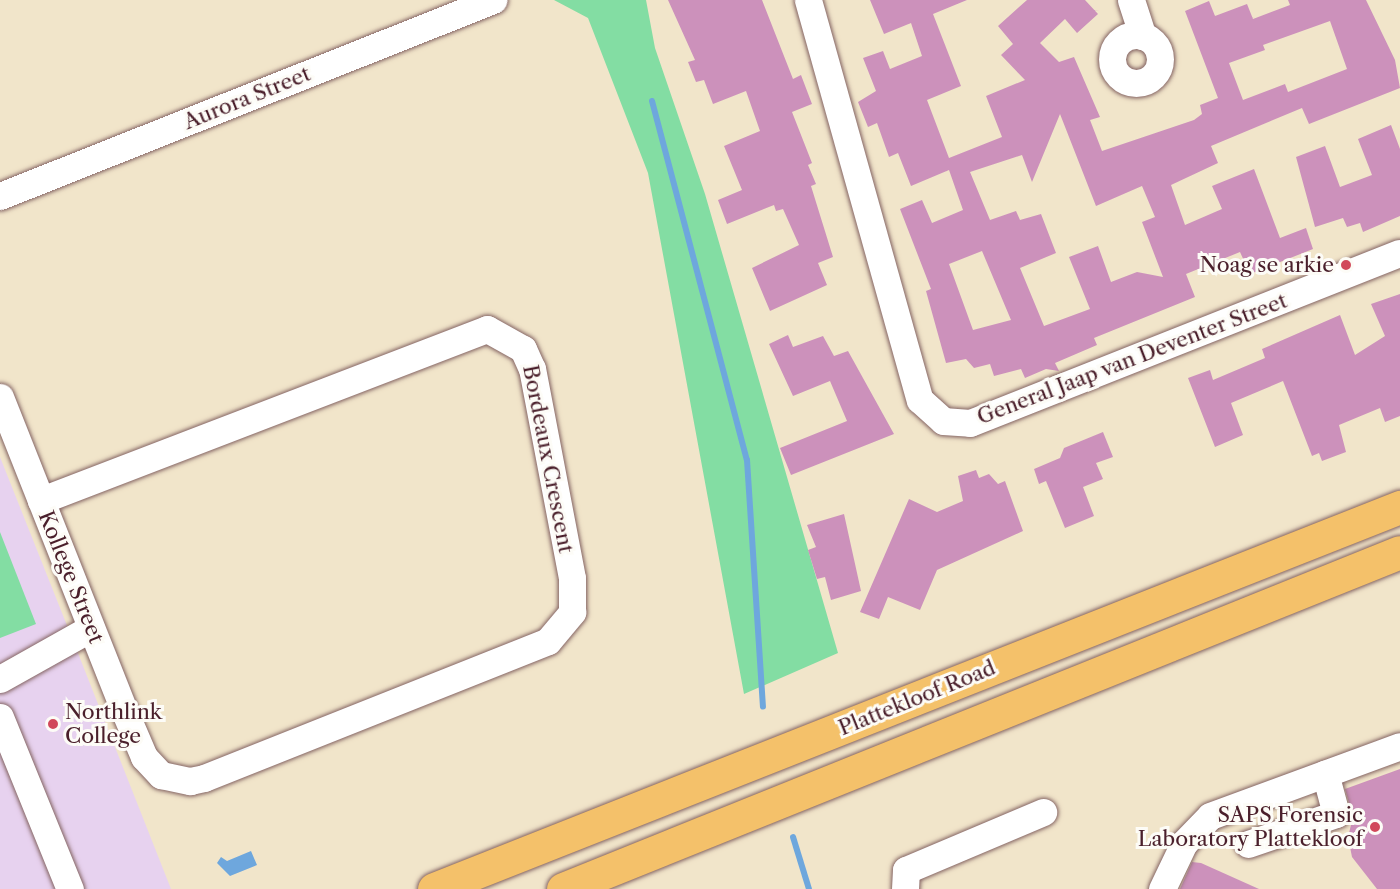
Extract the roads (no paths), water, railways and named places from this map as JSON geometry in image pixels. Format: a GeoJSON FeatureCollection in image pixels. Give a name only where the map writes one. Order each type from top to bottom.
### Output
{"type":"FeatureCollection","features":[{"type":"Feature","properties":{"kind":"main road","name":"Plattekloof Road"},"geometry":{"type":"LineString","coordinates":[[434,889],[1400,507]]}},
{"type":"Feature","properties":{"kind":"main road"},"geometry":{"type":"LineString","coordinates":[[563,889],[1400,552]]}},
{"type":"Feature","properties":{"kind":"street","name":"Aurora Street"},"geometry":{"type":"LineString","coordinates":[[0,196],[493,0]]}},
{"type":"Feature","properties":{"kind":"street","name":"General Jaap van Deventer Street"},"geometry":{"type":"LineString","coordinates":[[808,0],[920,400],[943,421],[970,423],[1400,253]]}},
{"type":"Feature","properties":{"kind":"street"},"geometry":{"type":"LineString","coordinates":[[1131,0],[1143,36]]}},
{"type":"Feature","properties":{"kind":"street","name":"Bordeaux Crescent"},"geometry":{"type":"LineString","coordinates":[[41,500],[474,332],[501,334],[528,357],[572,578],[572,612],[558,634],[204,778],[175,779],[144,757]]}},
{"type":"Feature","properties":{"kind":"street","name":"Kollege Street"},"geometry":{"type":"LineString","coordinates":[[0,397],[144,757]]}},
{"type":"Feature","properties":{"kind":"street"},"geometry":{"type":"LineString","coordinates":[[0,679],[92,628]]}},
{"type":"Feature","properties":{"kind":"street"},"geometry":{"type":"LineString","coordinates":[[0,717],[70,889]]}},
{"type":"Feature","properties":{"kind":"street"},"geometry":{"type":"LineString","coordinates":[[1162,889],[1184,843],[1210,816],[1400,746]]}},
{"type":"Feature","properties":{"kind":"street"},"geometry":{"type":"LineString","coordinates":[[1248,844],[1336,814],[1325,773]]}},
{"type":"Feature","properties":{"kind":"street"},"geometry":{"type":"LineString","coordinates":[[905,889],[906,870],[1043,812]]}},
{"type":"Feature","properties":{"kind":"water"},"geometry":{"type":"Polygon","coordinates":[[[251,851],[257,865],[230,876],[217,863],[221,857],[227,861],[251,851]]]}},
{"type":"Feature","properties":{"kind":"waterway"},"geometry":{"type":"LineString","coordinates":[[652,101],[747,460],[763,706]]}},
{"type":"Feature","properties":{"kind":"waterway"},"geometry":{"type":"LineString","coordinates":[[793,837],[809,889]]}},
{"type":"Feature","properties":{"kind":"place","name":"Noag se arkie"},"geometry":{"type":"Point","coordinates":[1346,265]}},
{"type":"Feature","properties":{"kind":"place","name":"Northlink College"},"geometry":{"type":"Point","coordinates":[53,724]}},
{"type":"Feature","properties":{"kind":"place","name":"SAPS Forensic Laboratory Plattekloof"},"geometry":{"type":"Point","coordinates":[1375,827]}}]}
